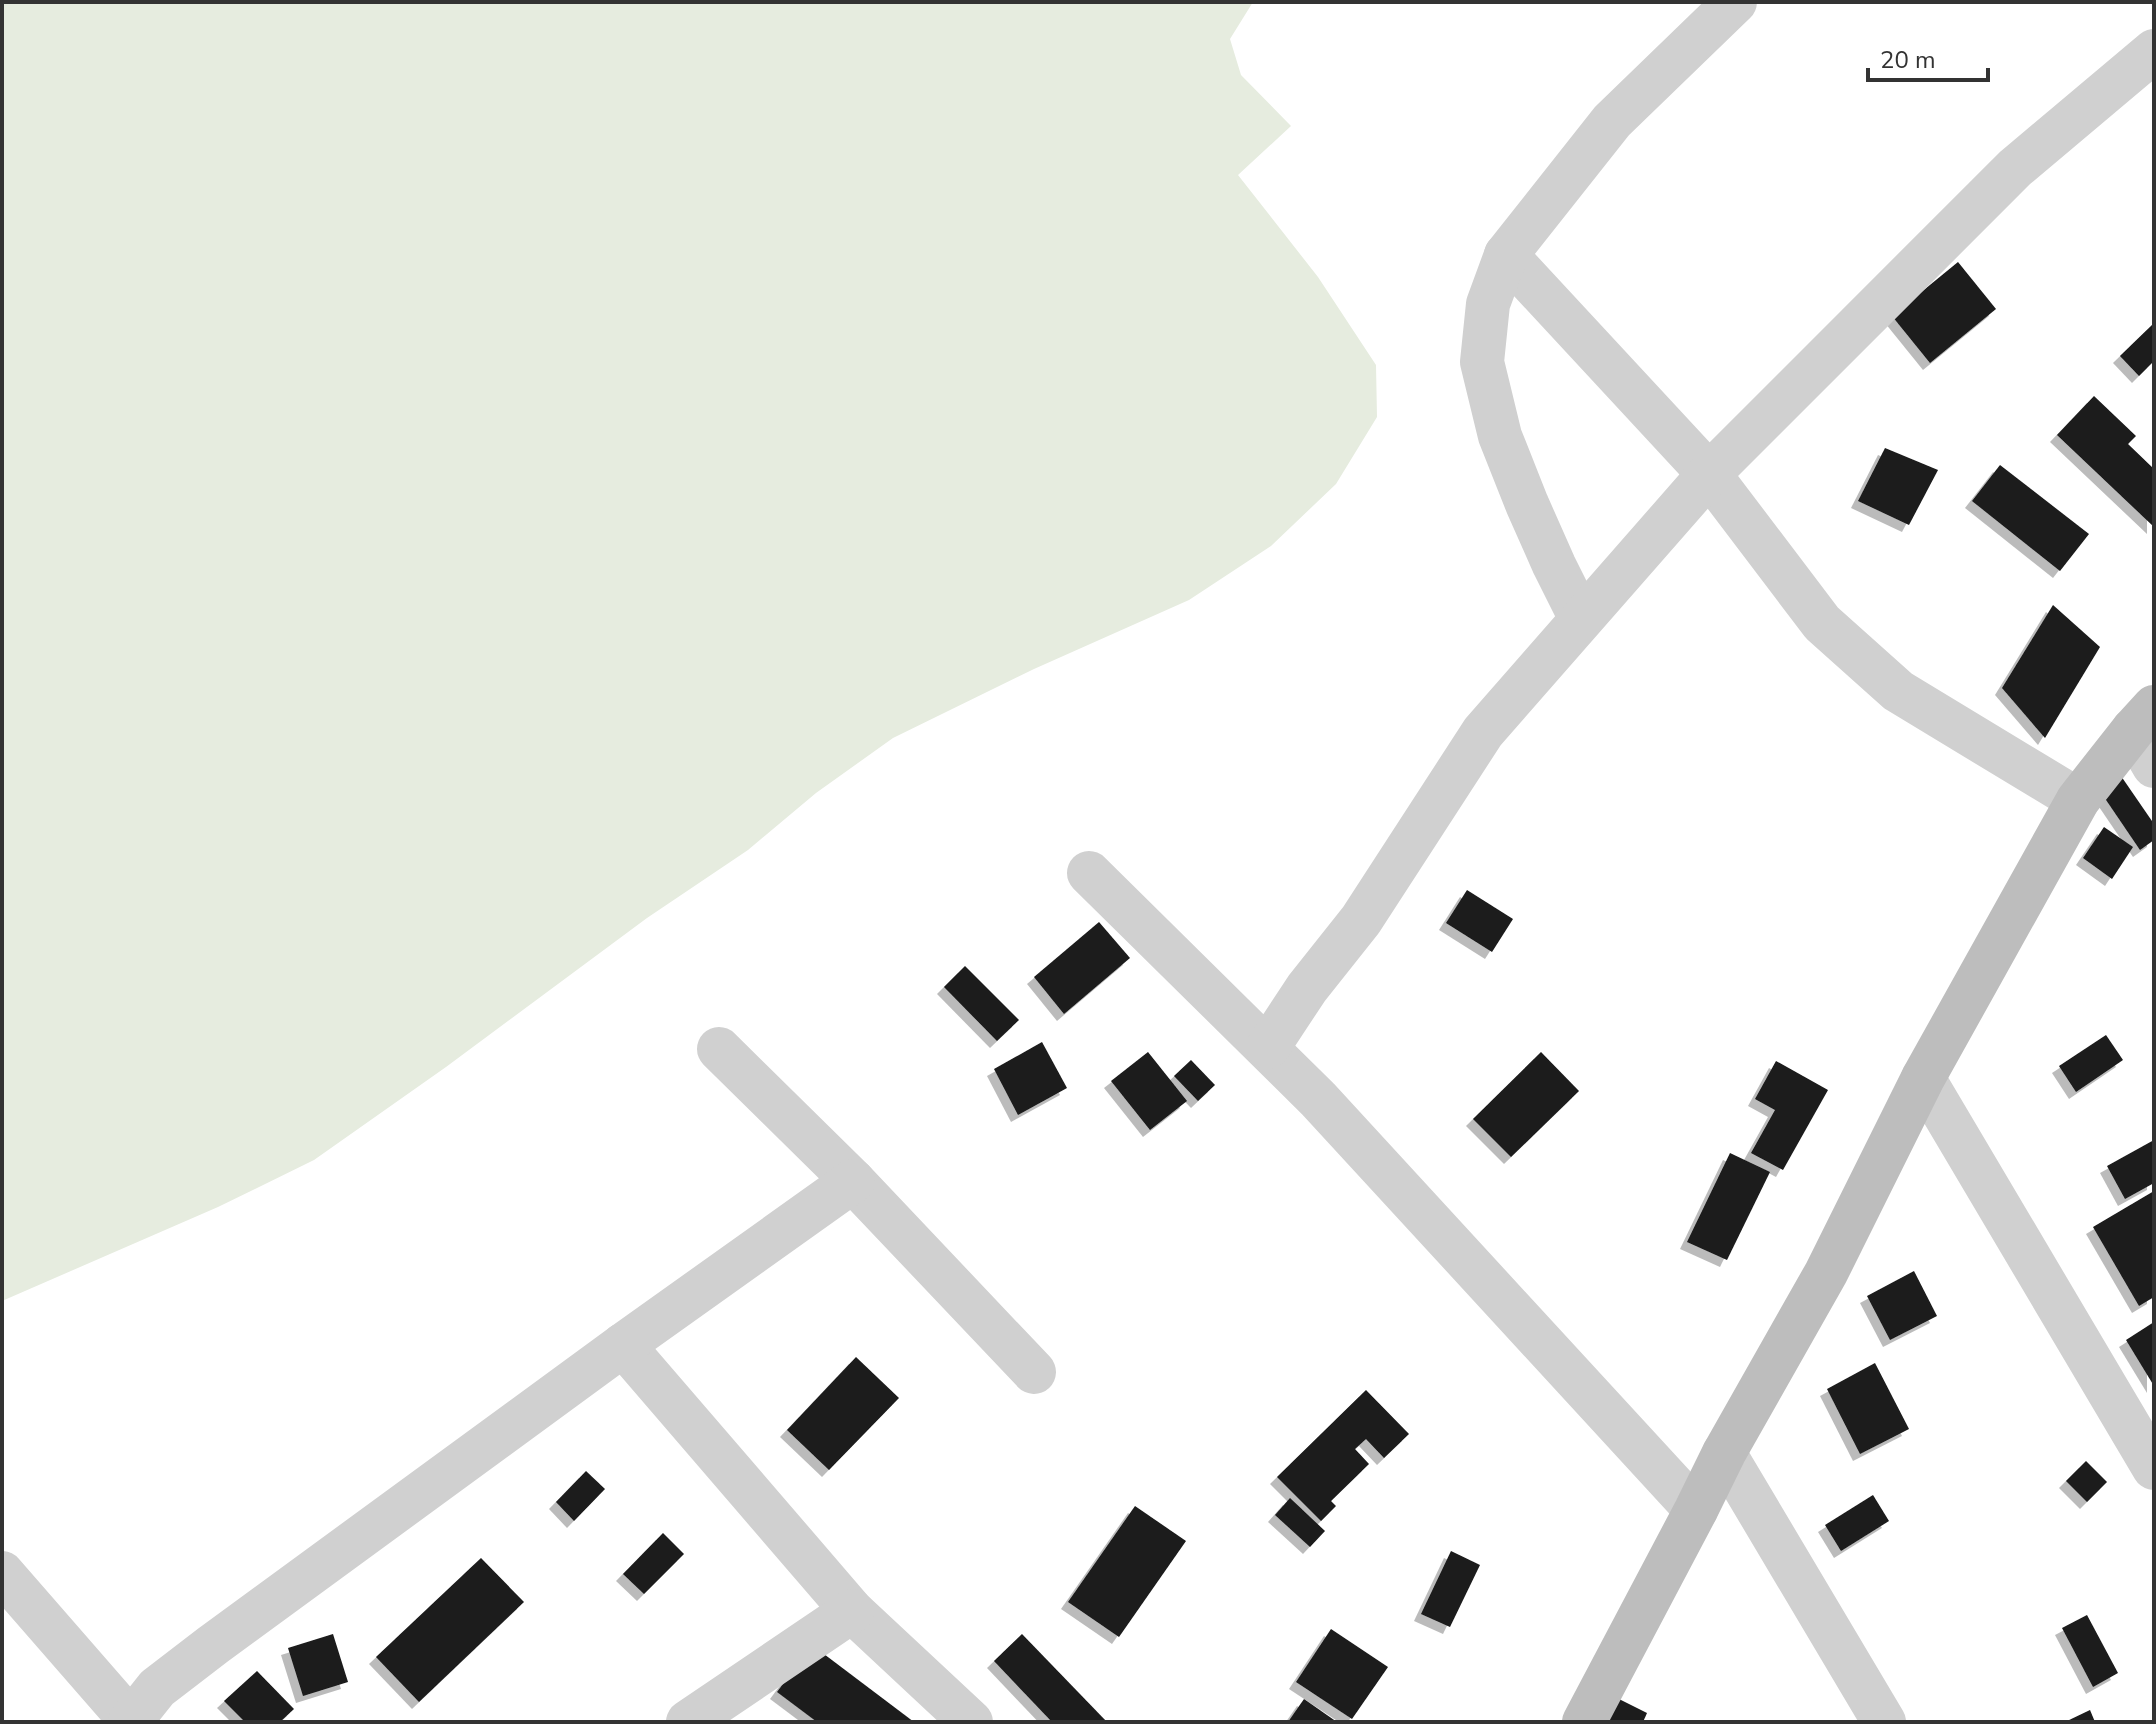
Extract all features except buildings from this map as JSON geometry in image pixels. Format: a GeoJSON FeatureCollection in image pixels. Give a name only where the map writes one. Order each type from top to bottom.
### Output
{"type":"FeatureCollection","features":[{"type":"Feature","properties":{"kind":"main road"},"geometry":{"type":"LineString","coordinates":[[1584,1722],[1724,1453],[1826,1273],[1923,1078],[2078,800],[2147,734]]}},
{"type":"Feature","properties":{"kind":"street"},"geometry":{"type":"LineString","coordinates":[[1581,619],[1543,541],[1500,436],[1482,362],[1488,304],[1506,255],[1612,121],[1735,2]]}},
{"type":"Feature","properties":{"kind":"street"},"geometry":{"type":"LineString","coordinates":[[1268,1047],[1307,988],[1361,920],[1483,732],[1709,474],[2015,168],[2154,51]]}},
{"type":"Feature","properties":{"kind":"street"},"geometry":{"type":"LineString","coordinates":[[1506,255],[1709,474],[1822,623],[1898,691],[2078,800]]}},
{"type":"Feature","properties":{"kind":"street"},"geometry":{"type":"LineString","coordinates":[[1089,873],[1329,1110],[1696,1510]]}},
{"type":"Feature","properties":{"kind":"street"},"geometry":{"type":"LineString","coordinates":[[719,1049],[853,1181],[1034,1372]]}},
{"type":"Feature","properties":{"kind":"street"},"geometry":{"type":"LineString","coordinates":[[1923,1078],[2154,1468]]}},
{"type":"Feature","properties":{"kind":"street"},"geometry":{"type":"LineString","coordinates":[[2,1573],[131,1722],[157,1688],[213,1645],[853,1181]]}},
{"type":"Feature","properties":{"kind":"street"},"geometry":{"type":"LineString","coordinates":[[623,1345],[852,1611],[971,1722]]}},
{"type":"Feature","properties":{"kind":"street"},"geometry":{"type":"LineString","coordinates":[[1724,1453],[1884,1722]]}},
{"type":"Feature","properties":{"kind":"street"},"geometry":{"type":"LineString","coordinates":[[688,1722],[852,1611]]}},
{"type":"Feature","properties":{"kind":"shaded area"},"geometry":{"type":"Polygon","coordinates":[[[2,2],[1253,2],[1230,39],[1241,75],[1291,126],[1238,175],[1318,277],[1376,365],[1377,417],[1336,484],[1271,546],[1189,600],[1034,669],[893,738],[816,793],[748,850],[647,918],[314,1160],[218,1207],[2,1301],[2,2]]]}}]}
